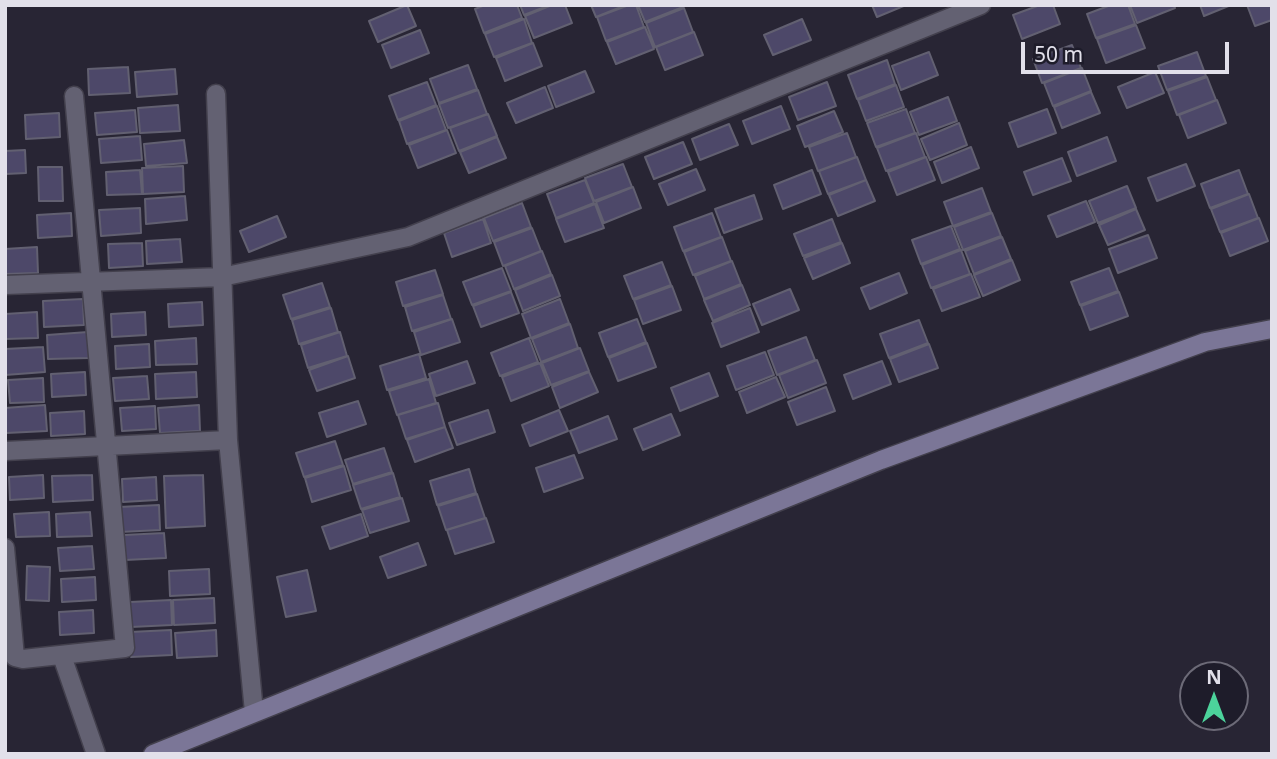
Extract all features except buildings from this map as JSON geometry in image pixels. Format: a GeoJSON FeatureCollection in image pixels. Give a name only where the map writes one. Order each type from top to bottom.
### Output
{"type":"FeatureCollection","features":[{"type":"Feature","properties":{"kind":"street"},"geometry":{"type":"LineString","coordinates":[[5,285],[222,277],[408,237],[981,5]]}},
{"type":"Feature","properties":{"kind":"street"},"geometry":{"type":"LineString","coordinates":[[216,94],[228,440],[254,712]]}},
{"type":"Feature","properties":{"kind":"street"},"geometry":{"type":"LineString","coordinates":[[5,548],[15,657],[23,659],[121,650],[127,644],[105,444],[75,96]]}},
{"type":"Feature","properties":{"kind":"street"},"geometry":{"type":"LineString","coordinates":[[153,754],[881,460],[1205,342],[1272,329]]}},
{"type":"Feature","properties":{"kind":"street"},"geometry":{"type":"LineString","coordinates":[[5,451],[228,440]]}},
{"type":"Feature","properties":{"kind":"street"},"geometry":{"type":"LineString","coordinates":[[62,656],[96,754]]}}]}
